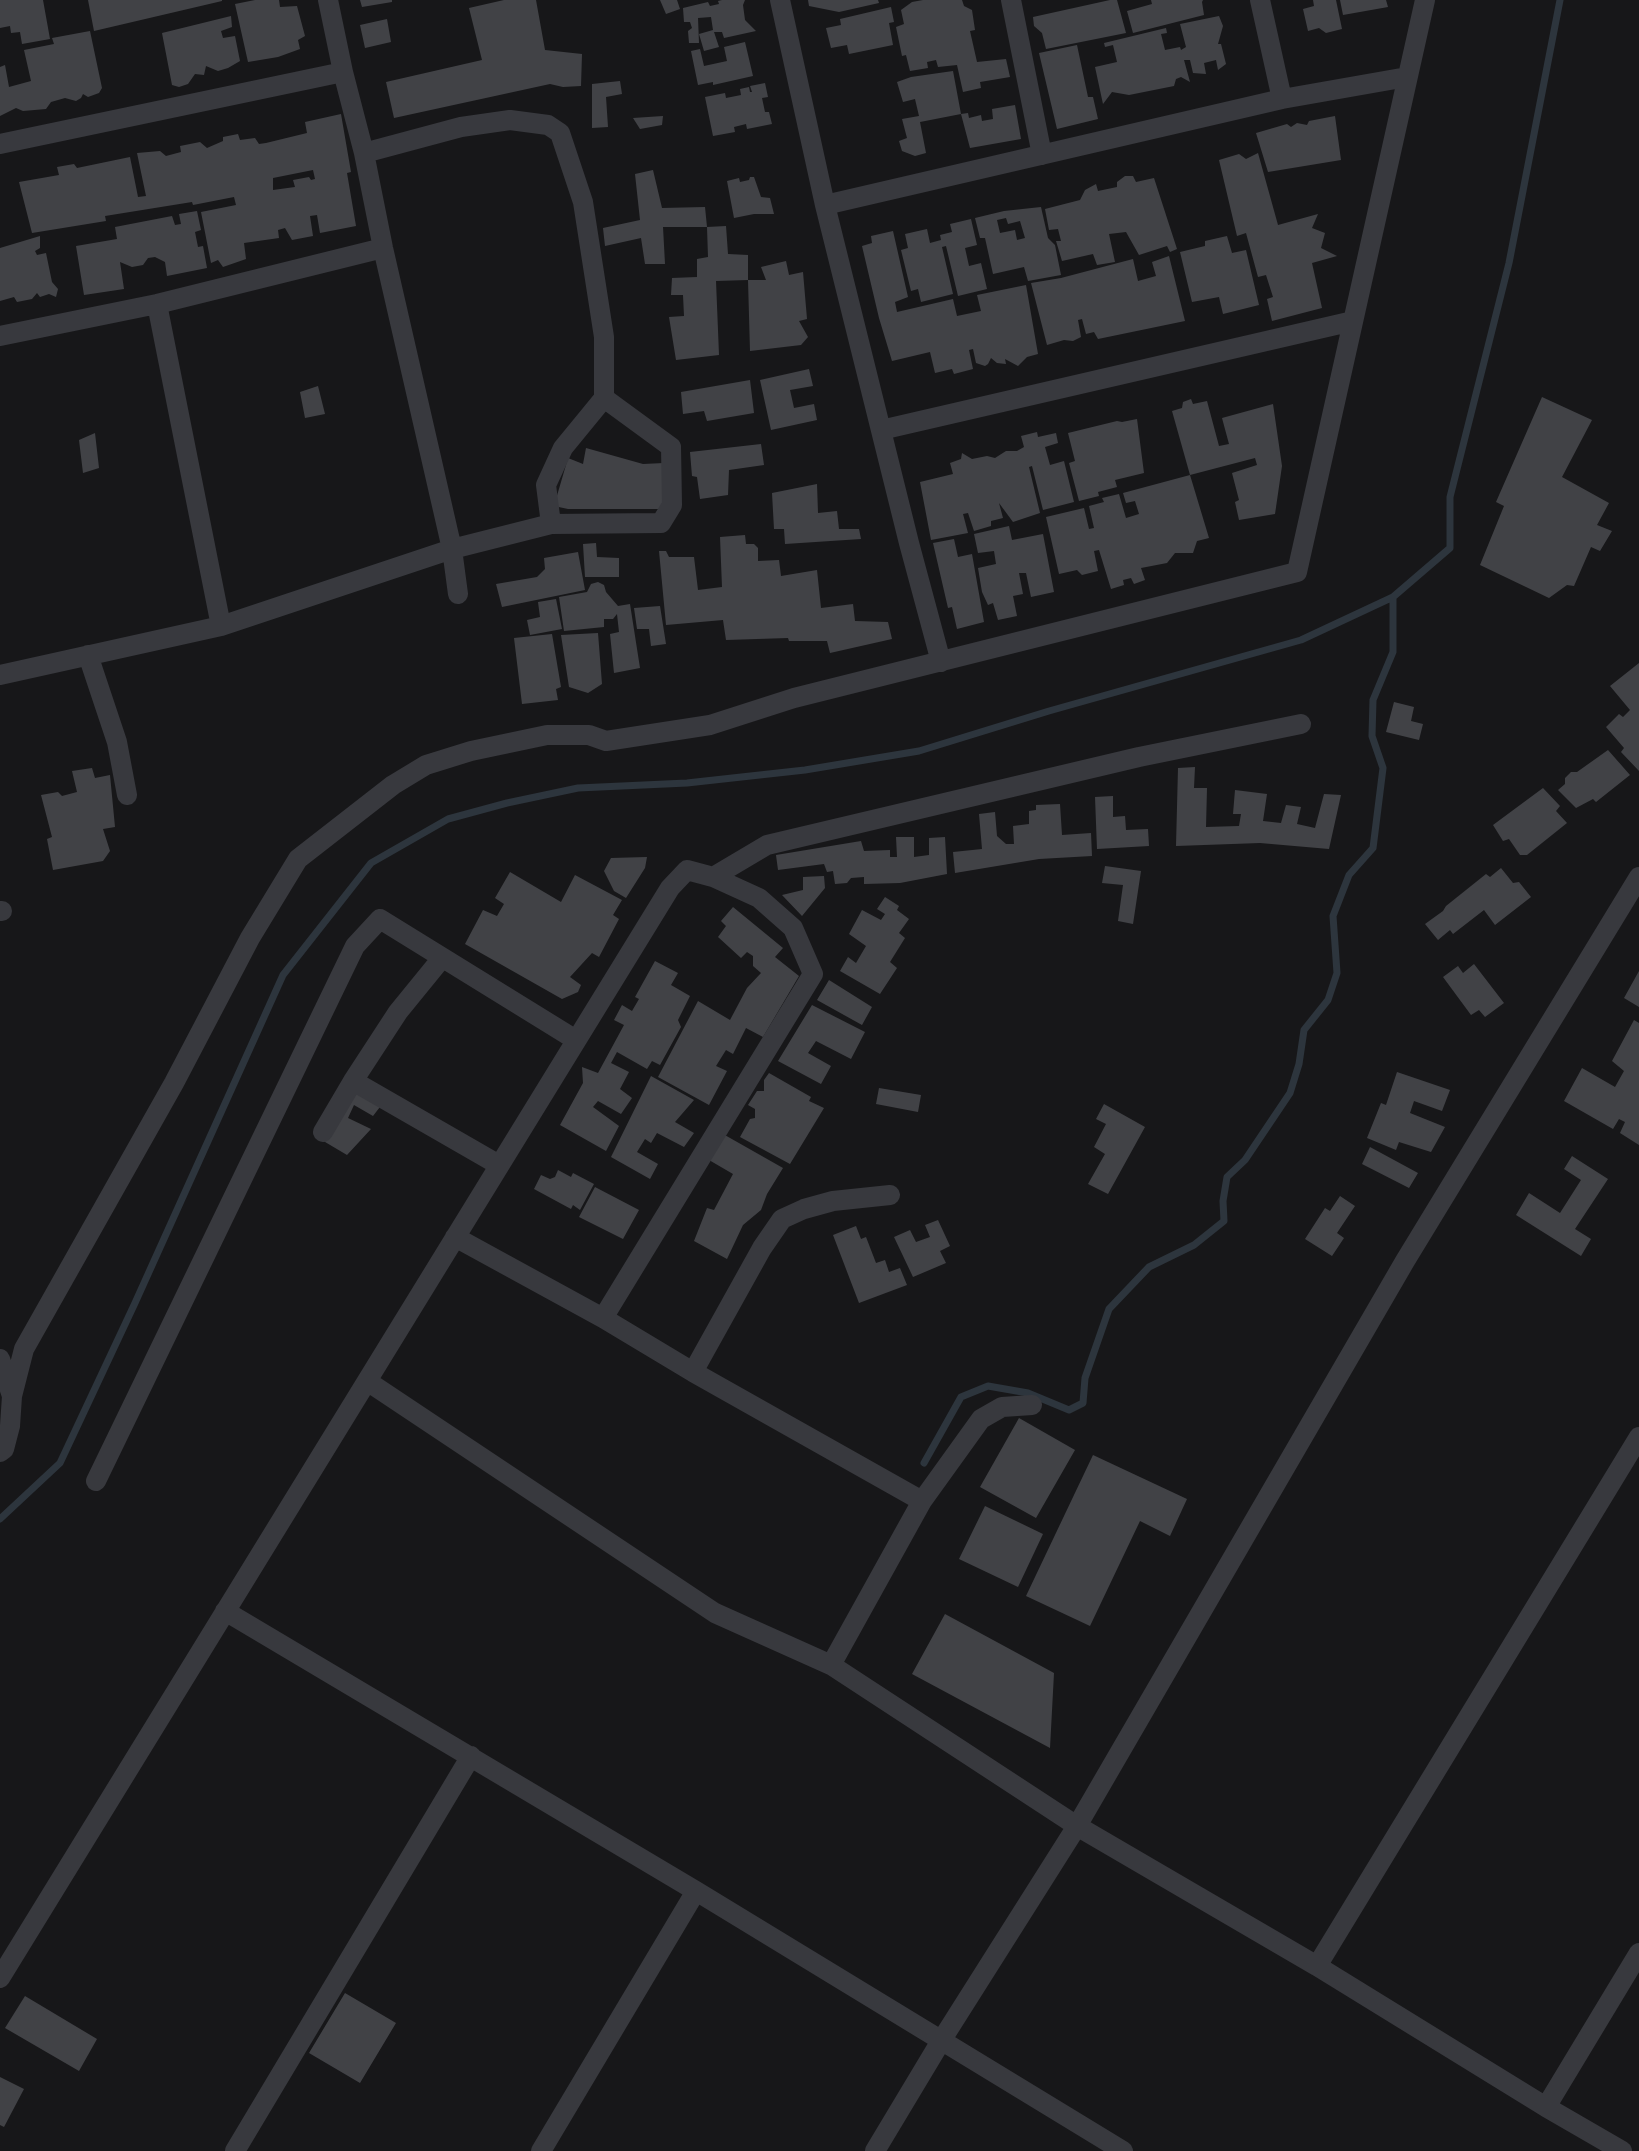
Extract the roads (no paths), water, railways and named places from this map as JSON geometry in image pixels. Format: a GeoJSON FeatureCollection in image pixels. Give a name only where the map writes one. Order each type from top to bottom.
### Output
{"type":"FeatureCollection","features":[{"type":"Feature","properties":{"kind":"street"},"geometry":{"type":"LineString","coordinates":[[328,0],[452,549],[458,594]]}},
{"type":"Feature","properties":{"kind":"street"},"geometry":{"type":"LineString","coordinates":[[780,0],[825,205],[941,662]]}},
{"type":"Feature","properties":{"kind":"street"},"geometry":{"type":"LineString","coordinates":[[1011,0],[1042,155]]}},
{"type":"Feature","properties":{"kind":"street"},"geometry":{"type":"LineString","coordinates":[[1260,0],[1282,99]]}},
{"type":"Feature","properties":{"kind":"street"},"geometry":{"type":"LineString","coordinates":[[0,1452],[4,1449],[10,1426],[12,1396],[24,1349],[174,1083],[250,938],[298,859],[393,785],[426,765],[471,751],[547,735],[589,735],[606,741],[710,725],[794,698],[1297,572],[1425,0]]}},
{"type":"Feature","properties":{"kind":"street"},"geometry":{"type":"LineString","coordinates":[[0,144],[343,72]]}},
{"type":"Feature","properties":{"kind":"street"},"geometry":{"type":"LineString","coordinates":[[825,205],[1282,99],[1407,77]]}},
{"type":"Feature","properties":{"kind":"street"},"geometry":{"type":"LineString","coordinates":[[364,153],[461,127],[510,120],[548,125],[560,133],[583,202],[604,337],[604,398],[563,448],[546,485],[551,524]]}},
{"type":"Feature","properties":{"kind":"street"},"geometry":{"type":"LineString","coordinates":[[0,336],[157,304],[383,248]]}},
{"type":"Feature","properties":{"kind":"street"},"geometry":{"type":"LineString","coordinates":[[157,304],[221,626]]}},
{"type":"Feature","properties":{"kind":"street"},"geometry":{"type":"LineString","coordinates":[[881,430],[1353,321]]}},
{"type":"Feature","properties":{"kind":"street"},"geometry":{"type":"LineString","coordinates":[[0,673],[221,626],[452,549],[551,524],[661,523],[672,505],[671,447],[604,398]]}},
{"type":"Feature","properties":{"kind":"street"},"geometry":{"type":"LineString","coordinates":[[88,655],[117,742],[127,795]]}},
{"type":"Feature","properties":{"kind":"street"},"geometry":{"type":"LineString","coordinates":[[713,877],[767,845],[1139,757],[1301,724]]}},
{"type":"Feature","properties":{"kind":"street"},"geometry":{"type":"LineString","coordinates":[[0,1978],[670,888],[687,870],[713,877],[759,898],[793,928],[813,974],[603,1318]]}},
{"type":"Feature","properties":{"kind":"street"},"geometry":{"type":"LineString","coordinates":[[875,2151],[1077,1826],[1405,1261],[1639,877]]}},
{"type":"Feature","properties":{"kind":"street"},"geometry":{"type":"LineString","coordinates":[[96,1481],[355,946],[380,919],[576,1040]]}},
{"type":"Feature","properties":{"kind":"street"},"geometry":{"type":"LineString","coordinates":[[323,1132],[398,1012],[442,958]]}},
{"type":"Feature","properties":{"kind":"street"},"geometry":{"type":"LineString","coordinates":[[353,1081],[499,1165]]}},
{"type":"Feature","properties":{"kind":"street"},"geometry":{"type":"LineString","coordinates":[[693,1372],[762,1248],[782,1219],[833,1201],[890,1195]]}},
{"type":"Feature","properties":{"kind":"street"},"geometry":{"type":"LineString","coordinates":[[455,1237],[922,1501]]}},
{"type":"Feature","properties":{"kind":"street"},"geometry":{"type":"LineString","coordinates":[[0,1359],[12,1396]]}},
{"type":"Feature","properties":{"kind":"street"},"geometry":{"type":"LineString","coordinates":[[367,1381],[715,1613],[831,1665],[1077,1826],[1317,1966],[1622,2151]]}},
{"type":"Feature","properties":{"kind":"street"},"geometry":{"type":"LineString","coordinates":[[831,1665],[922,1501],[981,1419],[1002,1407],[1032,1405]]}},
{"type":"Feature","properties":{"kind":"street"},"geometry":{"type":"LineString","coordinates":[[1317,1966],[1639,1437]]}},
{"type":"Feature","properties":{"kind":"street"},"geometry":{"type":"LineString","coordinates":[[225,1611],[696,1891],[1123,2151]]}},
{"type":"Feature","properties":{"kind":"street"},"geometry":{"type":"LineString","coordinates":[[235,2151],[471,1756]]}},
{"type":"Feature","properties":{"kind":"street"},"geometry":{"type":"LineString","coordinates":[[541,2151],[696,1891]]}},
{"type":"Feature","properties":{"kind":"street"},"geometry":{"type":"LineString","coordinates":[[1546,2107],[1639,1953]]}},
{"type":"Feature","properties":{"kind":"waterway"},"geometry":{"type":"LineString","coordinates":[[0,1519],[60,1463],[283,975],[371,863],[448,819],[507,803],[578,788],[687,783],[805,770],[919,751],[1301,640],[1393,597],[1450,548],[1450,497],[1509,263],[1560,0]]}},
{"type":"Feature","properties":{"kind":"waterway"},"geometry":{"type":"LineString","coordinates":[[924,1463],[961,1397],[988,1386],[1028,1393],[1069,1410],[1083,1403],[1085,1378],[1109,1309],[1149,1267],[1194,1245],[1224,1221],[1227,1177],[1245,1160],[1290,1093],[1299,1064],[1304,1030],[1328,1000],[1337,973],[1333,916],[1349,875],[1373,848],[1383,768],[1372,736],[1373,700],[1393,652],[1393,597]]}}]}
